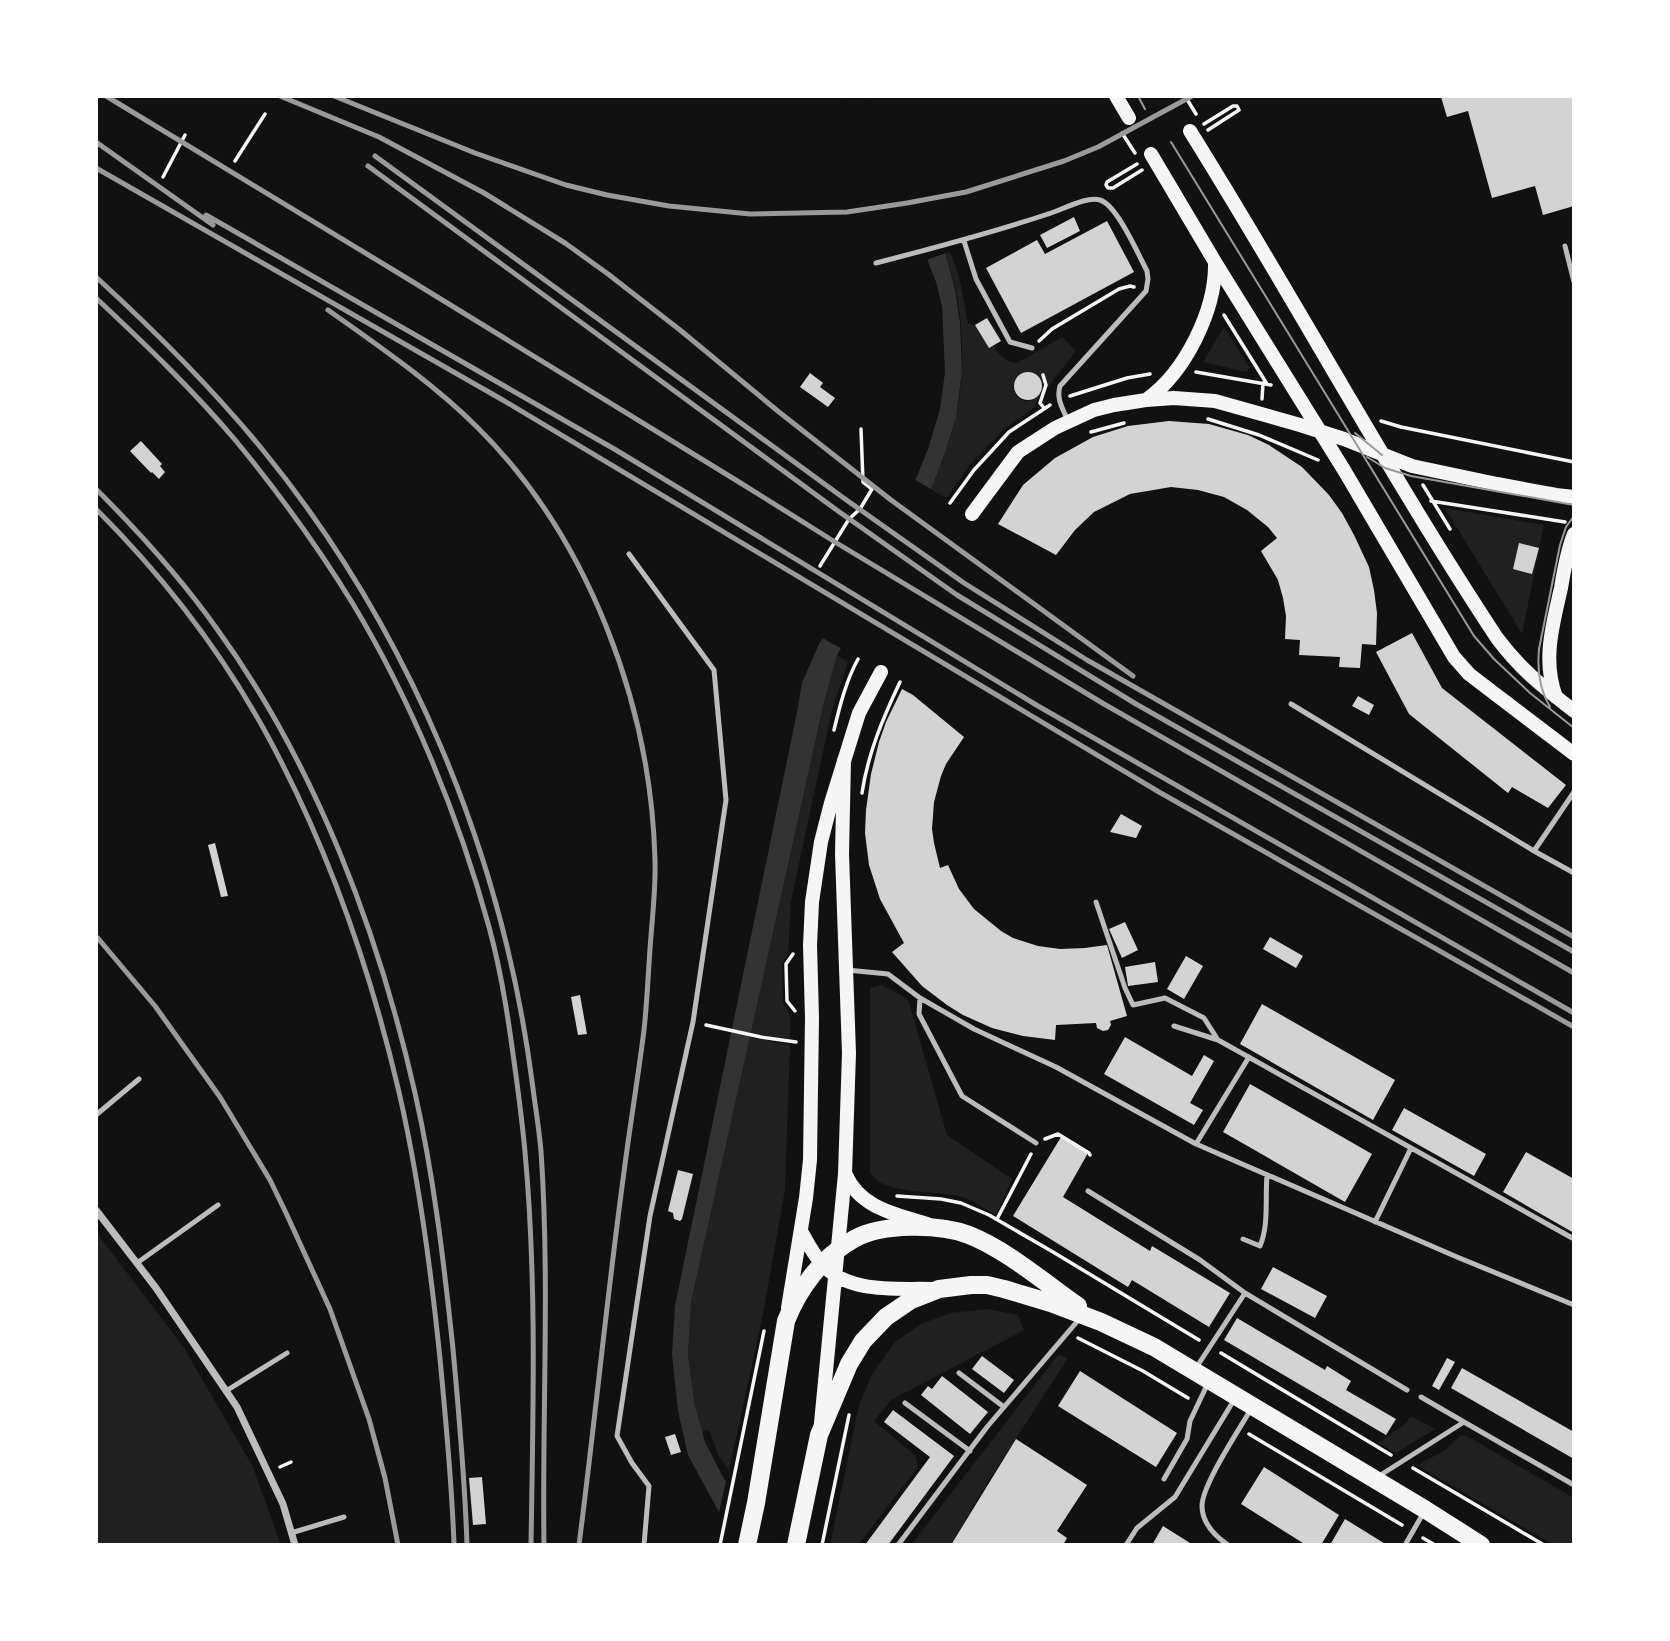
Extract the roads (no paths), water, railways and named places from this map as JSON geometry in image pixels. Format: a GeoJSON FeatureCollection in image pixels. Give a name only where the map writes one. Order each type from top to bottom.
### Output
{"type":"FeatureCollection","features":[{"type":"Feature","properties":{"kind":"main road"},"geometry":{"type":"LineString","coordinates":[[1116,96],[1129,118]]}},
{"type":"Feature","properties":{"kind":"main road"},"geometry":{"type":"LineString","coordinates":[[1196,128],[1382,455],[1497,638],[1526,673],[1574,711]]}},
{"type":"Feature","properties":{"kind":"main road"},"geometry":{"type":"LineString","coordinates":[[1146,158],[1215,262],[1344,470],[1454,657],[1469,674],[1574,754]]}},
{"type":"Feature","properties":{"kind":"main road"},"geometry":{"type":"LineString","coordinates":[[1146,400],[1176,371],[1193,344],[1205,316],[1214,283],[1215,262]]}},
{"type":"Feature","properties":{"kind":"main road"},"geometry":{"type":"LineString","coordinates":[[971,514],[1018,452],[1040,436],[1094,410],[1146,400],[1174,398],[1215,401],[1318,430],[1412,466],[1570,497]]}},
{"type":"Feature","properties":{"kind":"main road"},"geometry":{"type":"LineString","coordinates":[[1556,697],[1549,673],[1549,648],[1572,528]]}},
{"type":"Feature","properties":{"kind":"main road"},"geometry":{"type":"LineString","coordinates":[[747,1545],[809,1174],[812,1018],[810,945],[812,902],[821,842],[859,713],[881,672]]}},
{"type":"Feature","properties":{"kind":"main road"},"geometry":{"type":"LineString","coordinates":[[796,1545],[819,1435],[829,1270],[838,1251],[845,1174],[849,1053],[842,854],[844,760]]}},
{"type":"Feature","properties":{"kind":"main road"},"geometry":{"type":"LineString","coordinates":[[845,1174],[856,1194],[870,1203],[889,1212],[968,1235],[1000,1251],[1101,1322]]}},
{"type":"Feature","properties":{"kind":"main road"},"geometry":{"type":"LineString","coordinates":[[838,1251],[852,1240],[867,1234],[907,1227],[936,1227]]}},
{"type":"Feature","properties":{"kind":"main road"},"geometry":{"type":"LineString","coordinates":[[801,1231],[829,1270],[847,1282],[863,1286],[939,1289],[971,1285],[995,1287],[1051,1303],[1154,1346],[1426,1510],[1461,1539],[1481,1545]]}},
{"type":"Feature","properties":{"kind":"main road"},"geometry":{"type":"LineString","coordinates":[[786,1321],[805,1283],[829,1270]]}},
{"type":"Feature","properties":{"kind":"main road"},"geometry":{"type":"LineString","coordinates":[[819,1435],[849,1364],[868,1335],[898,1308],[939,1289]]}},
{"type":"Feature","properties":{"kind":"main road"},"geometry":{"type":"LineString","coordinates":[[1461,1539],[1493,1545]]}},
{"type":"Feature","properties":{"kind":"street"},"geometry":{"type":"LineString","coordinates":[[96,1210],[156,1288],[237,1407],[284,1504],[295,1545]]}},
{"type":"Feature","properties":{"kind":"lane"},"geometry":{"type":"LineString","coordinates":[[876,263],[964,241],[1088,199],[1101,200],[1116,213],[1147,271],[1148,279],[1146,291],[1064,381],[1058,392],[1058,400],[1068,421]]}},
{"type":"Feature","properties":{"kind":"lane"},"geometry":{"type":"LineString","coordinates":[[964,241],[976,279],[1010,342],[1032,348]]}},
{"type":"Feature","properties":{"kind":"lane"},"geometry":{"type":"LineString","coordinates":[[1565,246],[1574,282]]}},
{"type":"Feature","properties":{"kind":"lane"},"geometry":{"type":"LineString","coordinates":[[629,554],[714,670],[726,800],[693,1022],[650,1216],[617,1436],[649,1486],[644,1545]]}},
{"type":"Feature","properties":{"kind":"lane"},"geometry":{"type":"LineString","coordinates":[[1290,704],[1574,873]]}},
{"type":"Feature","properties":{"kind":"lane"},"geometry":{"type":"LineString","coordinates":[[1534,851],[1574,792]]}},
{"type":"Feature","properties":{"kind":"lane"},"geometry":{"type":"LineString","coordinates":[[1096,902],[1125,989],[1133,1005],[1165,998],[1204,1018],[1218,1040]]}},
{"type":"Feature","properties":{"kind":"lane"},"geometry":{"type":"LineString","coordinates":[[847,970],[888,974],[920,998],[974,1029],[1056,1067],[1196,1144],[1573,1304]]}},
{"type":"Feature","properties":{"kind":"lane"},"geometry":{"type":"LineString","coordinates":[[920,998],[919,1014],[962,1096],[1036,1143]]}},
{"type":"Feature","properties":{"kind":"lane"},"geometry":{"type":"LineString","coordinates":[[1174,1027],[1218,1040],[1574,1239]]}},
{"type":"Feature","properties":{"kind":"lane"},"geometry":{"type":"LineString","coordinates":[[1196,1144],[1249,1057]]}},
{"type":"Feature","properties":{"kind":"lane"},"geometry":{"type":"LineString","coordinates":[[96,1115],[139,1079]]}},
{"type":"Feature","properties":{"kind":"lane"},"geometry":{"type":"LineString","coordinates":[[1375,1222],[1410,1148]]}},
{"type":"Feature","properties":{"kind":"lane"},"geometry":{"type":"LineString","coordinates":[[1243,1239],[1260,1246],[1265,1235],[1267,1175]]}},
{"type":"Feature","properties":{"kind":"lane"},"geometry":{"type":"LineString","coordinates":[[1088,1191],[1200,1260],[1245,1293],[1407,1390]]}},
{"type":"Feature","properties":{"kind":"lane"},"geometry":{"type":"LineString","coordinates":[[137,1263],[218,1205]]}},
{"type":"Feature","properties":{"kind":"lane"},"geometry":{"type":"LineString","coordinates":[[1164,1479],[1187,1439],[1210,1346],[1245,1293]]}},
{"type":"Feature","properties":{"kind":"lane"},"geometry":{"type":"LineString","coordinates":[[898,1545],[1004,1407],[1083,1315]]}},
{"type":"Feature","properties":{"kind":"lane"},"geometry":{"type":"LineString","coordinates":[[226,1391],[287,1353]]}},
{"type":"Feature","properties":{"kind":"lane"},"geometry":{"type":"LineString","coordinates":[[958,1373],[1004,1407]]}},
{"type":"Feature","properties":{"kind":"lane"},"geometry":{"type":"LineString","coordinates":[[1126,1545],[1137,1528],[1175,1497],[1236,1396]]}},
{"type":"Feature","properties":{"kind":"lane"},"geometry":{"type":"LineString","coordinates":[[1421,1396],[1574,1485]]}},
{"type":"Feature","properties":{"kind":"lane"},"geometry":{"type":"LineString","coordinates":[[905,1403],[970,1451]]}},
{"type":"Feature","properties":{"kind":"lane"},"geometry":{"type":"LineString","coordinates":[[1228,1545],[1216,1537],[1206,1522],[1202,1506],[1208,1484],[1253,1406]]}},
{"type":"Feature","properties":{"kind":"lane"},"geometry":{"type":"LineString","coordinates":[[1375,1479],[1464,1422]]}},
{"type":"Feature","properties":{"kind":"lane"},"geometry":{"type":"LineString","coordinates":[[1405,1545],[1426,1510]]}},
{"type":"Feature","properties":{"kind":"lane"},"geometry":{"type":"LineString","coordinates":[[291,1533],[344,1517]]}},
{"type":"Feature","properties":{"kind":"tram line"},"geometry":{"type":"LineString","coordinates":[[1138,96],[1145,109]]}},
{"type":"Feature","properties":{"kind":"tram line"},"geometry":{"type":"LineString","coordinates":[[1171,142],[1474,636],[1530,693],[1574,728]]}},
{"type":"Feature","properties":{"kind":"tram line"},"geometry":{"type":"LineString","coordinates":[[1355,433],[1382,455]]}},
{"type":"Feature","properties":{"kind":"tram line"},"geometry":{"type":"LineString","coordinates":[[1367,457],[1385,468],[1411,476],[1574,505]]}},
{"type":"Feature","properties":{"kind":"tram line"},"geometry":{"type":"LineString","coordinates":[[1550,707],[1540,679],[1539,649],[1560,545],[1566,527],[1574,516]]}},
{"type":"Feature","properties":{"kind":"railway"},"geometry":{"type":"LineString","coordinates":[[106,96],[1104,704],[1574,973]]}},
{"type":"Feature","properties":{"kind":"railway"},"geometry":{"type":"LineString","coordinates":[[280,96],[379,137],[484,193],[565,243],[680,330],[891,500],[1133,676]]}},
{"type":"Feature","properties":{"kind":"railway"},"geometry":{"type":"LineString","coordinates":[[334,96],[475,153],[566,185],[669,206],[750,214],[847,212],[966,192],[1064,161],[1098,147],[1192,96]]}},
{"type":"Feature","properties":{"kind":"railway"},"geometry":{"type":"LineString","coordinates":[[96,142],[213,225]]}},
{"type":"Feature","properties":{"kind":"railway"},"geometry":{"type":"LineString","coordinates":[[375,156],[964,583],[1087,660],[1574,937]]}},
{"type":"Feature","properties":{"kind":"railway"},"geometry":{"type":"LineString","coordinates":[[368,166],[838,511],[957,595],[1136,704],[1574,952]]}},
{"type":"Feature","properties":{"kind":"railway"},"geometry":{"type":"LineString","coordinates":[[96,168],[501,399],[1159,792],[1574,1027]]}},
{"type":"Feature","properties":{"kind":"railway"},"geometry":{"type":"LineString","coordinates":[[206,215],[616,450],[1038,706],[1574,1013]]}},
{"type":"Feature","properties":{"kind":"railway"},"geometry":{"type":"LineString","coordinates":[[96,277],[161,339],[223,404],[315,518],[362,591],[404,668],[441,747],[472,828],[498,911],[518,995],[540,1142],[545,1249],[544,1545]]}},
{"type":"Feature","properties":{"kind":"railway"},"geometry":{"type":"LineString","coordinates":[[96,298],[220,422],[267,480],[326,562],[353,604],[395,680],[432,761],[463,844],[489,927],[506,1005],[524,1143],[533,1299],[531,1545]]}},
{"type":"Feature","properties":{"kind":"railway"},"geometry":{"type":"LineString","coordinates":[[328,310],[406,366],[478,428],[517,472],[552,520],[582,572],[607,628],[627,685],[641,743],[651,802],[655,860],[646,1010],[579,1545]]}},
{"type":"Feature","properties":{"kind":"railway"},"geometry":{"type":"LineString","coordinates":[[96,489],[144,539],[189,592],[252,681],[313,792],[362,910],[400,1032],[422,1125],[433,1189],[453,1349],[467,1545]]}},
{"type":"Feature","properties":{"kind":"railway"},"geometry":{"type":"LineString","coordinates":[[96,509],[144,560],[189,615],[230,673],[266,733],[327,863],[360,953],[399,1092],[418,1191],[440,1359],[454,1545]]}},
{"type":"Feature","properties":{"kind":"railway"},"geometry":{"type":"LineString","coordinates":[[96,936],[155,1006],[220,1097],[270,1180],[330,1309],[369,1419],[385,1478],[398,1545]]}}]}
